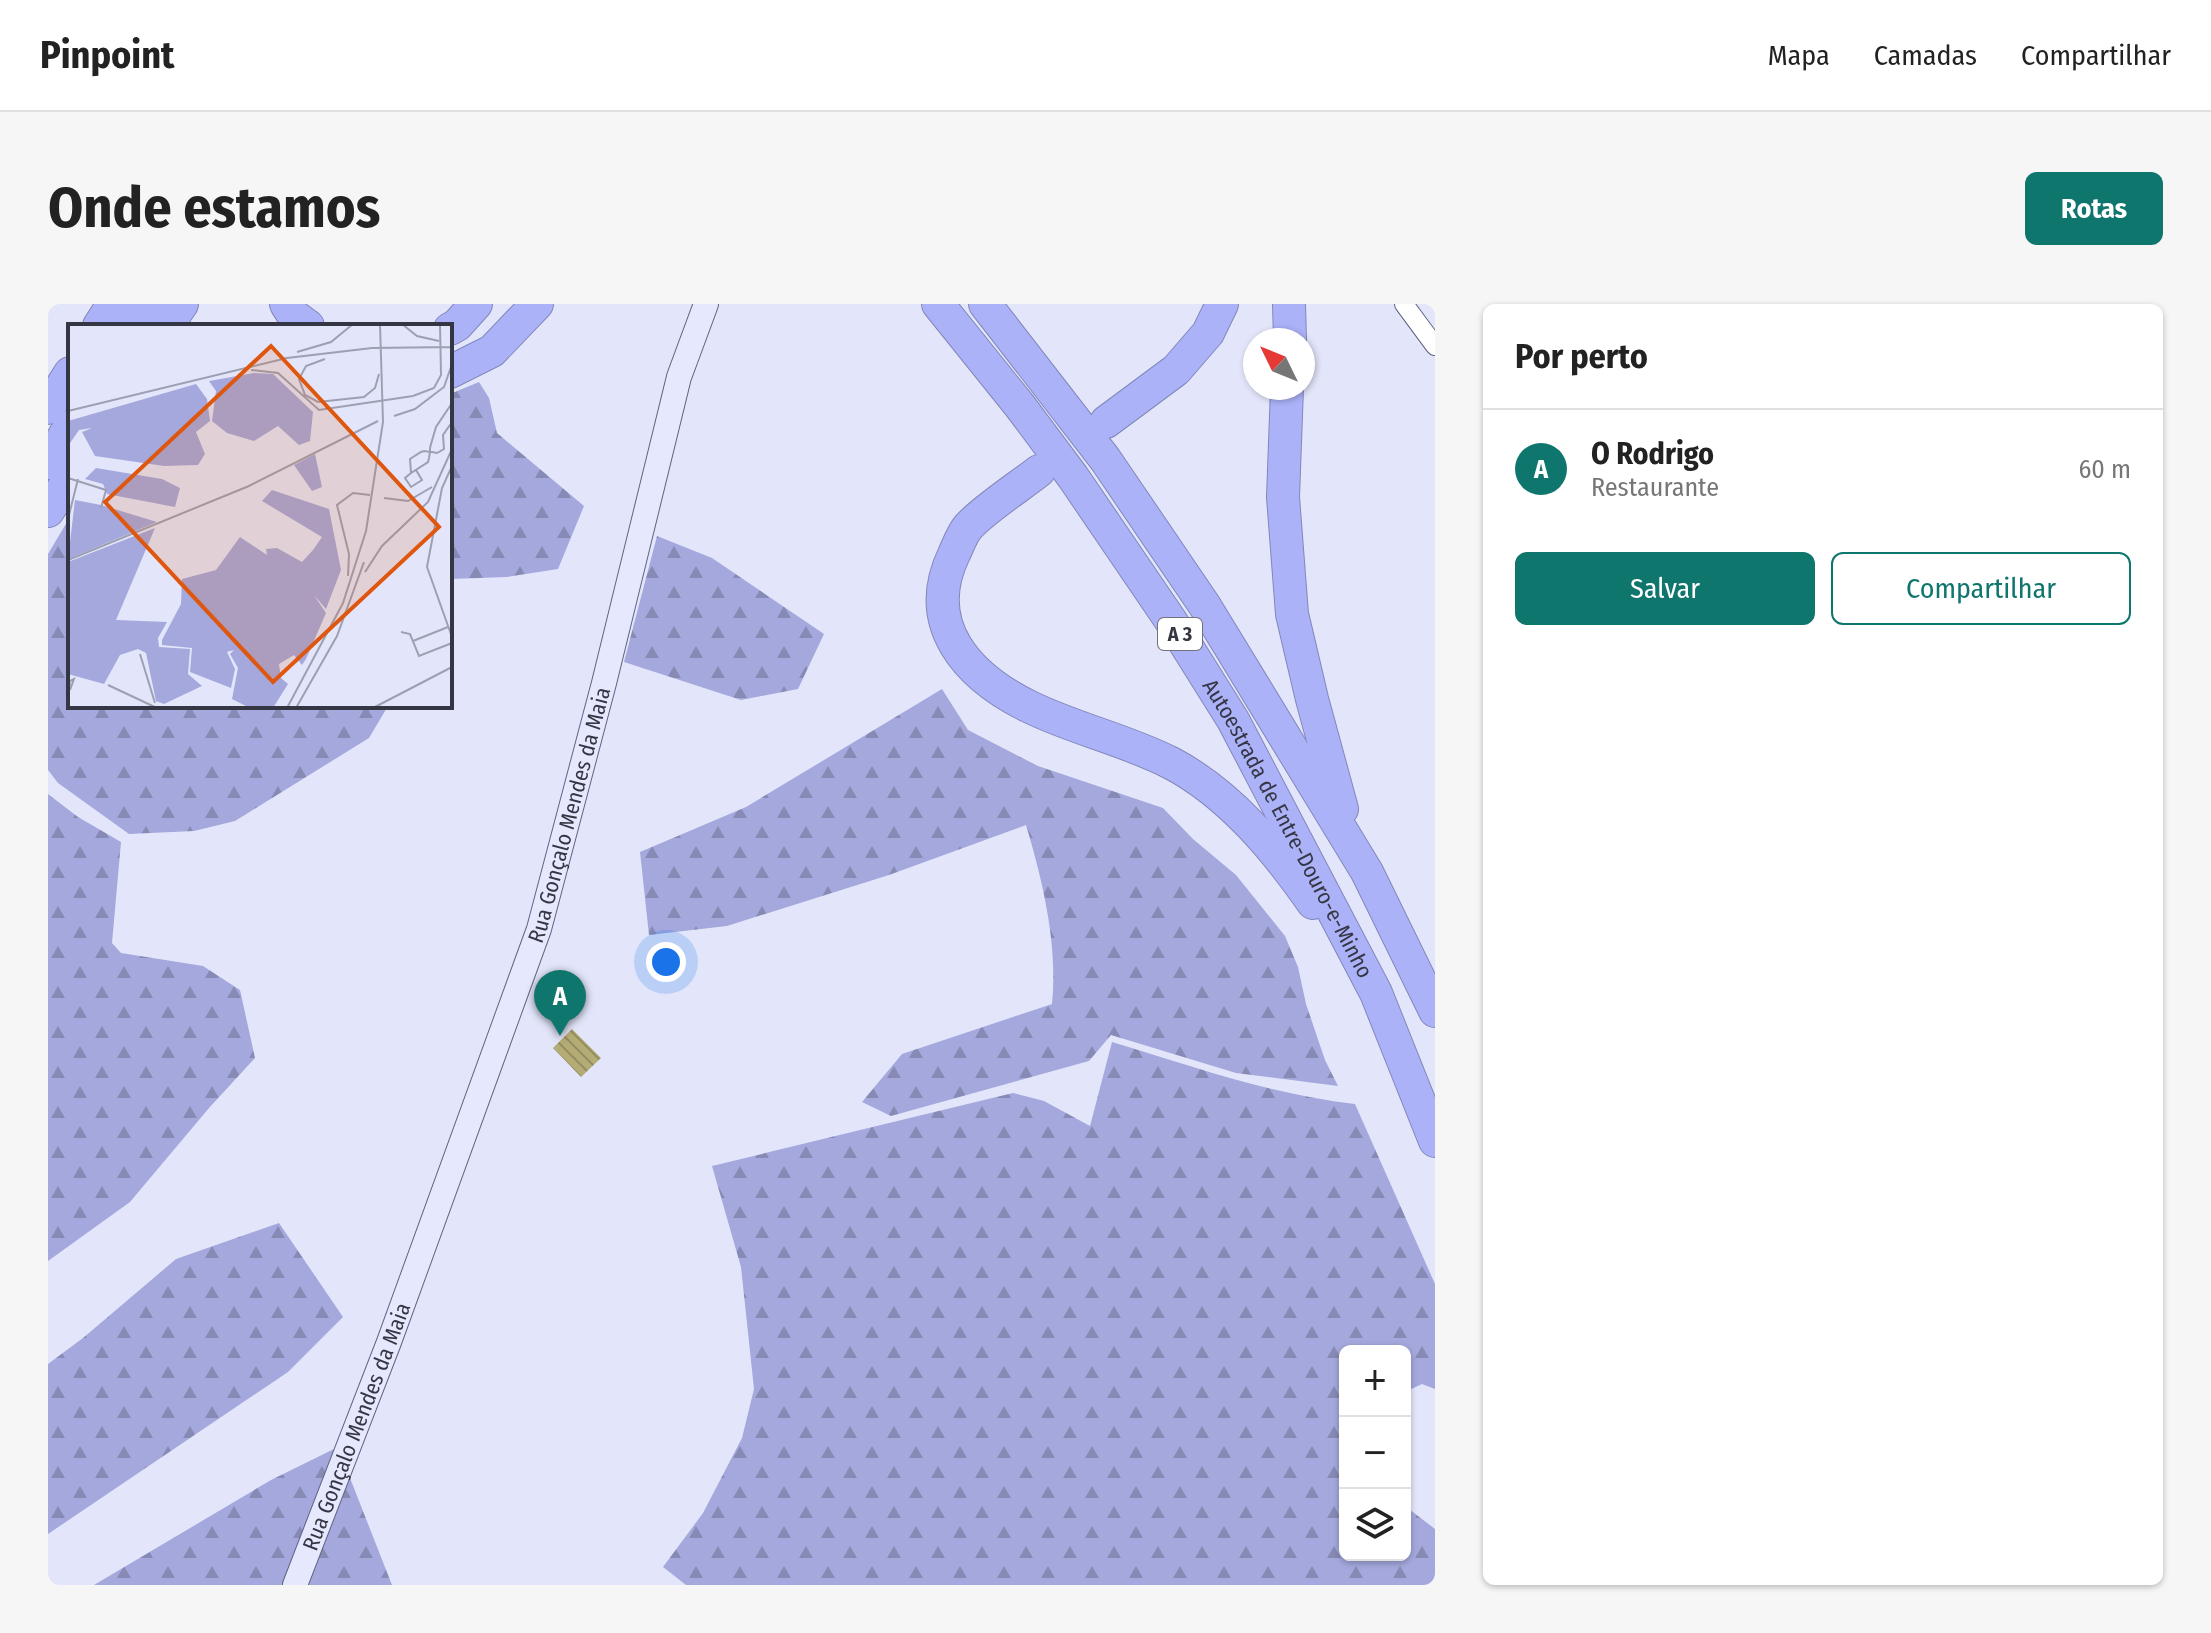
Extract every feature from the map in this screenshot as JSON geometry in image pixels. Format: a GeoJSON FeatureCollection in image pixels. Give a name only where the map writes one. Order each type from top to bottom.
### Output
{"type":"FeatureCollection","features":[{"type":"Feature","properties":{"kind":"highway"},"geometry":{"type":"LineString","coordinates":[[100,324],[113,304]]}},
{"type":"Feature","properties":{"kind":"highway"},"geometry":{"type":"LineString","coordinates":[[134,324],[147,304]]}},
{"type":"Feature","properties":{"kind":"highway"},"geometry":{"type":"LineString","coordinates":[[168,324],[182,304]]}},
{"type":"Feature","properties":{"kind":"highway"},"geometry":{"type":"LineString","coordinates":[[286,304],[293,315],[305,324]]}},
{"type":"Feature","properties":{"kind":"highway"},"geometry":{"type":"LineString","coordinates":[[452,327],[476,304]]}},
{"type":"Feature","properties":{"kind":"highway"},"geometry":{"type":"LineString","coordinates":[[452,371],[492,351],[537,304]]}},
{"type":"Feature","properties":{"kind":"highway","name":"Autoestrada de Entre-Douro-e-Minho"},"geometry":{"type":"LineString","coordinates":[[938,304],[1073,477],[1202,669],[1266,780],[1376,993],[1435,1141]]}},
{"type":"Feature","properties":{"kind":"highway","name":"Autoestrada de Entre-Douro-e-Minho"},"geometry":{"type":"LineString","coordinates":[[985,304],[1054,390],[1155,530],[1243,667],[1367,872],[1435,1011]]}},
{"type":"Feature","properties":{"kind":"highway"},"geometry":{"type":"LineString","coordinates":[[1106,422],[1176,370],[1208,333],[1222,304]]}},
{"type":"Feature","properties":{"kind":"highway"},"geometry":{"type":"LineString","coordinates":[[1289,304],[1290,328]]}},
{"type":"Feature","properties":{"kind":"highway"},"geometry":{"type":"LineString","coordinates":[[48,408],[68,376]]}},
{"type":"Feature","properties":{"kind":"highway"},"geometry":{"type":"LineString","coordinates":[[1287,400],[1283,497],[1292,614],[1340,804],[1367,872]]}},
{"type":"Feature","properties":{"kind":"highway"},"geometry":{"type":"LineString","coordinates":[[48,463],[68,429]]}},
{"type":"Feature","properties":{"kind":"highway"},"geometry":{"type":"LineString","coordinates":[[1039,471],[967,528],[948,567],[941,607],[951,642],[977,672],[1029,707],[1172,764],[1224,801],[1261,837],[1376,993]]}},
{"type":"Feature","properties":{"kind":"highway"},"geometry":{"type":"LineString","coordinates":[[48,511],[68,481]]}},
{"type":"Feature","properties":{"kind":"street","name":"Rua Gonçalo Mendes da Maia"},"geometry":{"type":"LineString","coordinates":[[295,1585],[370,1392],[539,929],[604,683],[679,377],[706,304]]}},
{"type":"Feature","properties":{"kind":"street"},"geometry":{"type":"LineString","coordinates":[[1404,304],[1435,346]]}},
{"type":"Feature","properties":{"kind":"green space"},"geometry":{"type":"Polygon","coordinates":[[[479,382],[489,398],[497,433],[584,506],[558,569],[507,577],[452,579],[452,393],[479,382]]]}},
{"type":"Feature","properties":{"kind":"green space"},"geometry":{"type":"Polygon","coordinates":[[[68,520],[68,708],[387,708],[369,738],[235,821],[194,831],[129,834],[58,783],[48,770],[48,554],[68,520]]]}},
{"type":"Feature","properties":{"kind":"green space"},"geometry":{"type":"Polygon","coordinates":[[[657,536],[712,558],[824,634],[798,689],[741,700],[624,662],[657,536]]]}},
{"type":"Feature","properties":{"kind":"green space"},"geometry":{"type":"Polygon","coordinates":[[[942,689],[968,730],[1038,766],[1163,808],[1193,839],[1236,875],[1285,936],[1298,967],[1306,1004],[1325,1060],[1338,1086],[1236,1073],[1111,1035],[1089,1061],[891,1116],[862,1102],[902,1054],[1052,1004],[1053,959],[1048,914],[1026,825],[889,875],[727,926],[649,935],[640,852],[746,807],[942,689]]]}},
{"type":"Feature","properties":{"kind":"green space"},"geometry":{"type":"Polygon","coordinates":[[[48,794],[78,817],[121,842],[112,943],[121,953],[203,966],[240,990],[255,1058],[130,1202],[48,1261],[48,794]]]}},
{"type":"Feature","properties":{"kind":"green space"},"geometry":{"type":"Polygon","coordinates":[[[1112,1042],[1263,1087],[1355,1104],[1435,1284],[1435,1389],[1422,1384],[1411,1389],[1411,1345],[1339,1345],[1339,1561],[1411,1561],[1411,1511],[1435,1529],[1435,1585],[686,1585],[663,1567],[703,1513],[742,1438],[754,1389],[741,1267],[712,1166],[1013,1093],[1044,1101],[1090,1126],[1112,1042]]]}},
{"type":"Feature","properties":{"kind":"green space"},"geometry":{"type":"Polygon","coordinates":[[[279,1223],[343,1317],[288,1372],[48,1534],[48,1364],[176,1259],[279,1223]]]}},
{"type":"Feature","properties":{"kind":"green space"},"geometry":{"type":"Polygon","coordinates":[[[334,1449],[284,1585],[94,1585],[271,1480],[334,1449]]]}},
{"type":"Feature","properties":{"kind":"green space"},"geometry":{"type":"Polygon","coordinates":[[[350,1478],[392,1585],[307,1585],[350,1478]]]}},
{"type":"Feature","properties":{"kind":"building"},"geometry":{"type":"Polygon","coordinates":[[[572,1029],[601,1058],[581,1077],[553,1048],[572,1029]]]}},
{"type":"Feature","properties":{"kind":"place","name":"O Rodrigo"},"geometry":{"type":"Point","coordinates":[560,1036]}}]}
